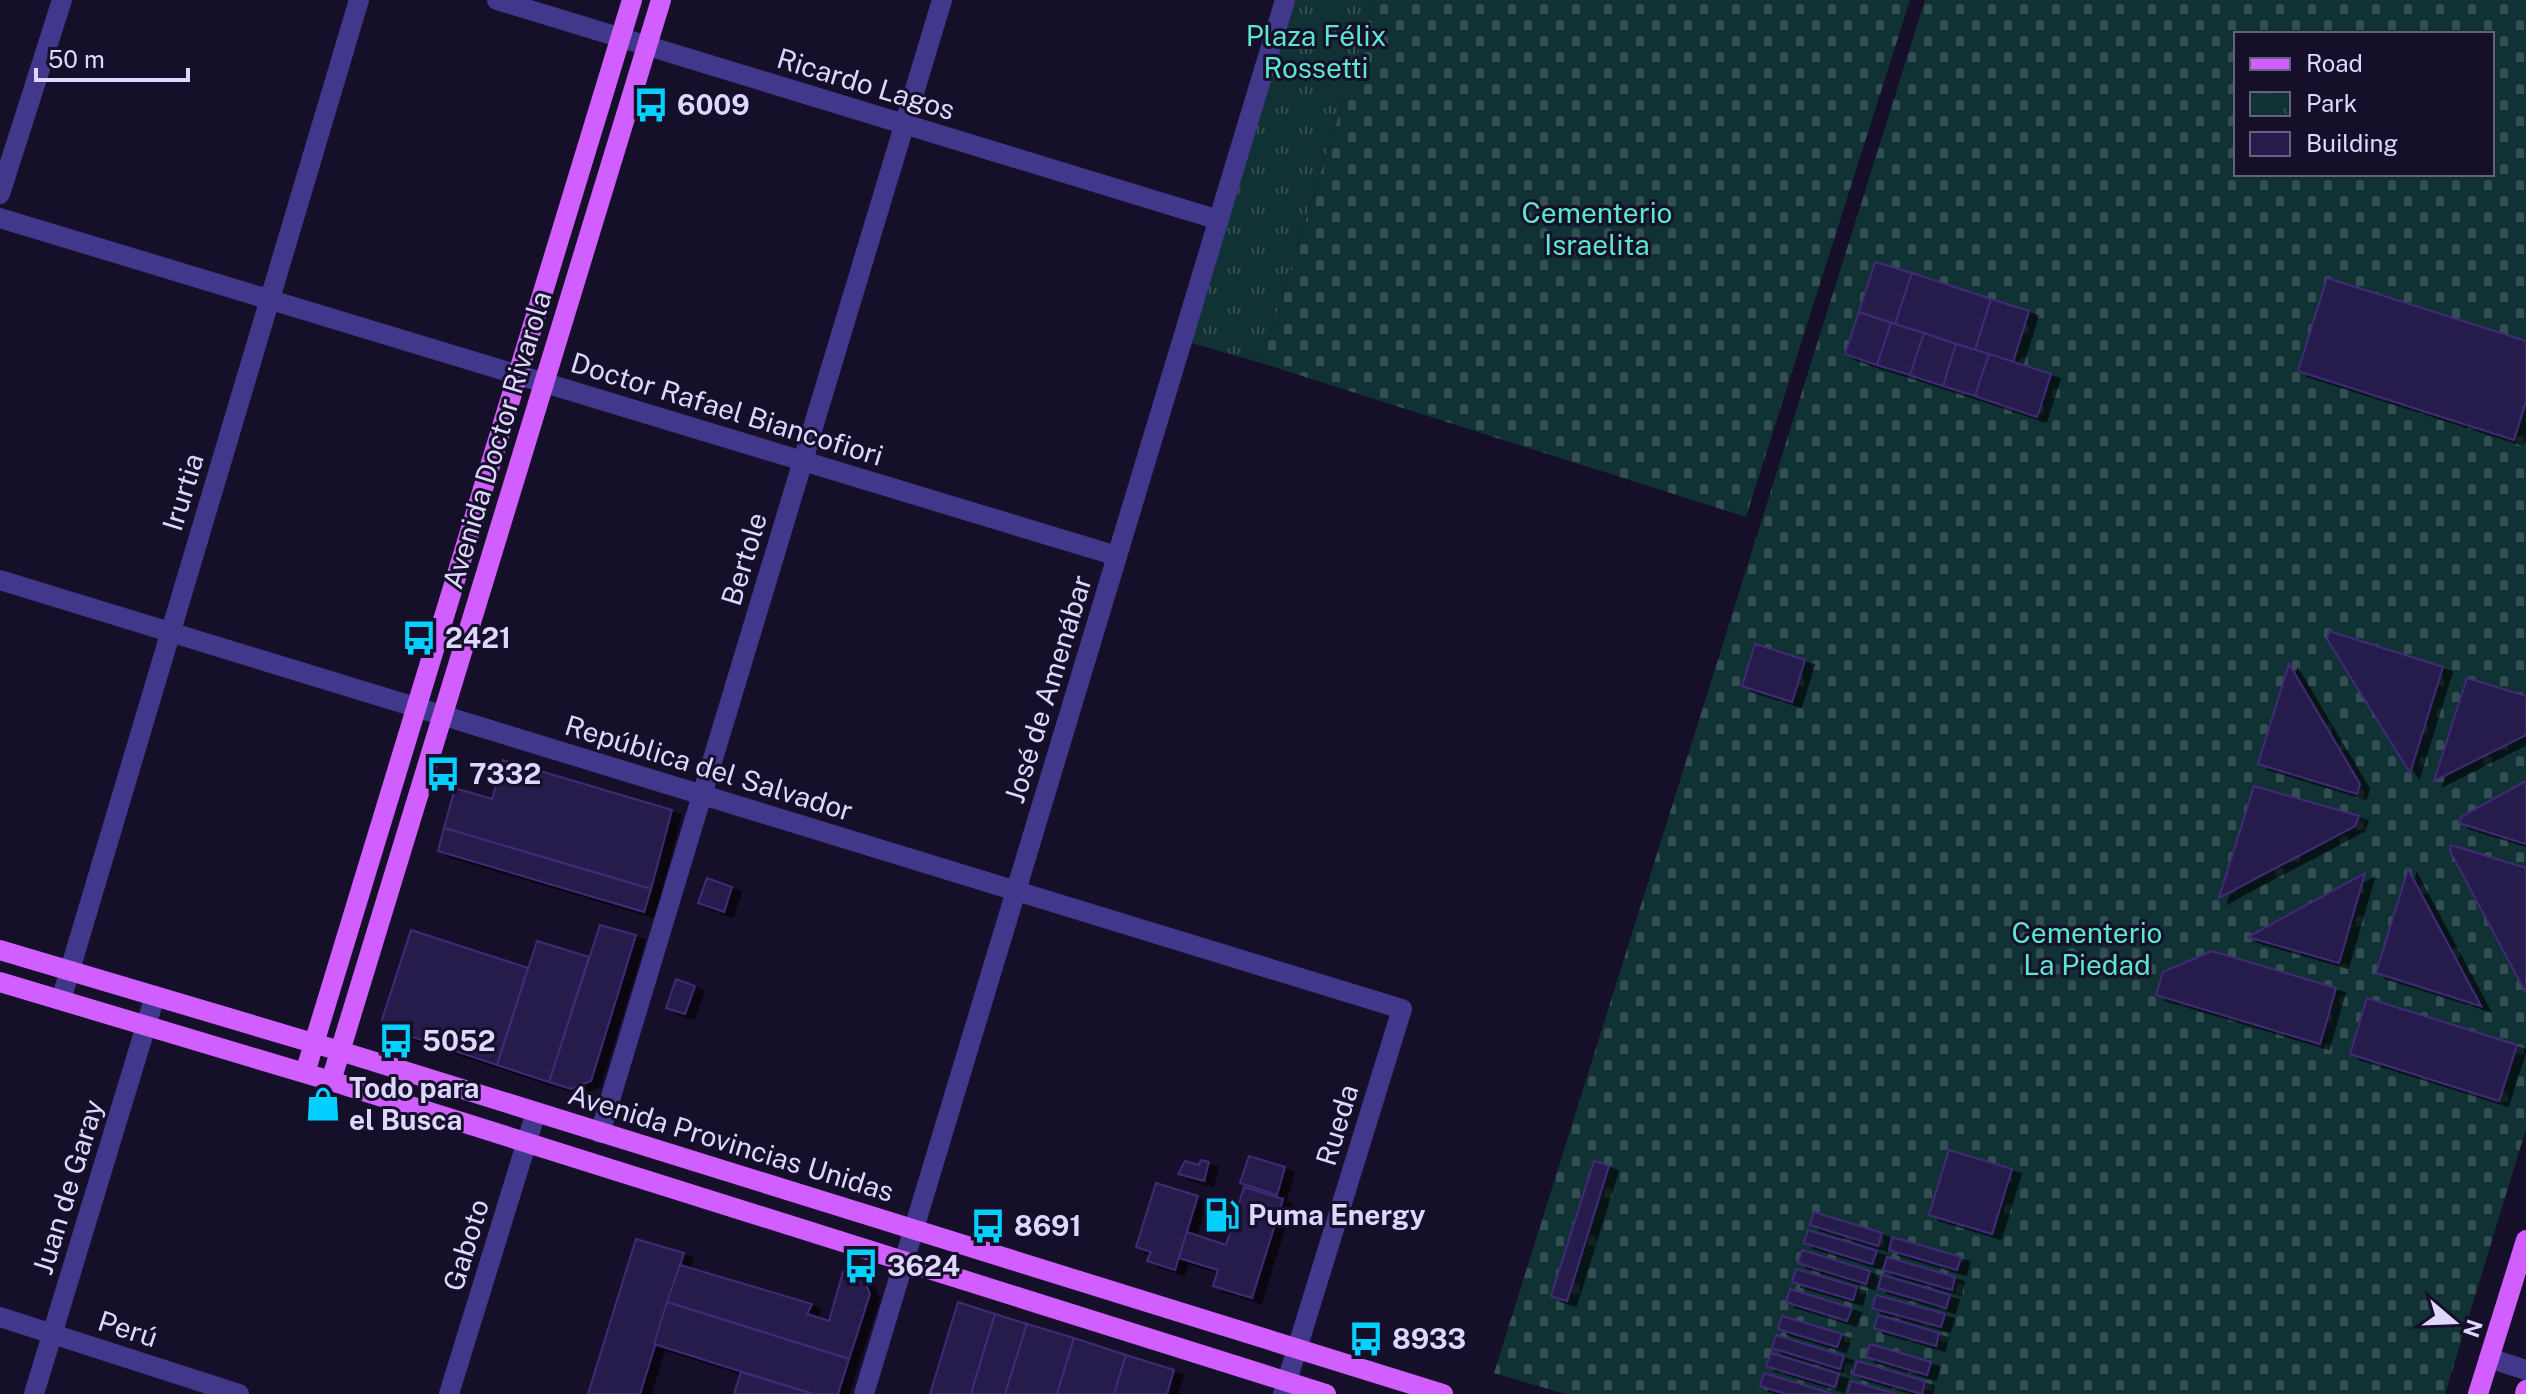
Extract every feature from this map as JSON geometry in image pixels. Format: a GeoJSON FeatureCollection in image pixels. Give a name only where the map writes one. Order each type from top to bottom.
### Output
{"type":"FeatureCollection","features":[{"type":"Feature","properties":{"kind":"main road","name":"Avenida Doctor Rivarola"},"geometry":{"type":"LineString","coordinates":[[305,1073],[632,0]]}},
{"type":"Feature","properties":{"kind":"main road","name":"Avenida Doctor Rivarola"},"geometry":{"type":"LineString","coordinates":[[331,1081],[661,0]]}},
{"type":"Feature","properties":{"kind":"main road","name":"Avenida Provincias Unidas"},"geometry":{"type":"LineString","coordinates":[[0,950],[314,1043],[1443,1394]]}},
{"type":"Feature","properties":{"kind":"main road"},"geometry":{"type":"LineString","coordinates":[[0,982],[526,1142],[905,1262],[1285,1388],[1326,1394]]}},
{"type":"Feature","properties":{"kind":"main road"},"geometry":{"type":"LineString","coordinates":[[2478,1394],[2526,1240]]}},
{"type":"Feature","properties":{"kind":"street"},"geometry":{"type":"LineString","coordinates":[[0,194],[62,0]]}},
{"type":"Feature","properties":{"kind":"street","name":"Irurtia"},"geometry":{"type":"LineString","coordinates":[[61,1000],[359,0]]}},
{"type":"Feature","properties":{"kind":"street","name":"Ricardo Lagos"},"geometry":{"type":"LineString","coordinates":[[497,0],[1219,220]]}},
{"type":"Feature","properties":{"kind":"street","name":"Bertole"},"geometry":{"type":"LineString","coordinates":[[600,1133],[942,0]]}},
{"type":"Feature","properties":{"kind":"street","name":"José de Amenábar"},"geometry":{"type":"LineString","coordinates":[[864,1394],[1285,0]]}},
{"type":"Feature","properties":{"kind":"street","name":"Doctor Rafael Biancofiori"},"geometry":{"type":"LineString","coordinates":[[0,218],[1117,556]]}},
{"type":"Feature","properties":{"kind":"street","name":"República del Salvador"},"geometry":{"type":"LineString","coordinates":[[0,580],[1402,1009]]}},
{"type":"Feature","properties":{"kind":"street","name":"Juan de Garay"},"geometry":{"type":"LineString","coordinates":[[34,1394],[155,996]]}},
{"type":"Feature","properties":{"kind":"street","name":"Rueda"},"geometry":{"type":"LineString","coordinates":[[1285,1388],[1402,1009]]}},
{"type":"Feature","properties":{"kind":"street","name":"Gaboto"},"geometry":{"type":"LineString","coordinates":[[449,1394],[536,1112]]}},
{"type":"Feature","properties":{"kind":"street","name":"Perú"},"geometry":{"type":"LineString","coordinates":[[0,1317],[239,1394]]}},
{"type":"Feature","properties":{"kind":"street"},"geometry":{"type":"LineString","coordinates":[[2489,1358],[2526,1370]]}},
{"type":"Feature","properties":{"kind":"green space","name":"Plaza Félix Rossetti"},"geometry":{"type":"Polygon","coordinates":[[[1289,0],[1375,0],[1261,363],[1185,341],[1289,0]]]}},
{"type":"Feature","properties":{"kind":"green space","name":"Cementerio Israelita"},"geometry":{"type":"Polygon","coordinates":[[[1375,0],[1910,0],[1746,517],[1261,363],[1375,0]]]}},
{"type":"Feature","properties":{"kind":"green space","name":"Cementerio La Piedad"},"geometry":{"type":"Polygon","coordinates":[[[1925,0],[2526,0],[2526,1129],[2445,1394],[1565,1394],[1494,1373],[1925,0]]]}},
{"type":"Feature","properties":{"kind":"building"},"geometry":{"type":"Polygon","coordinates":[[[1875,262],[1912,273],[1895,324],[1859,312],[1875,262]]]}},
{"type":"Feature","properties":{"kind":"building"},"geometry":{"type":"Polygon","coordinates":[[[1912,273],[1991,299],[1975,350],[1895,324],[1912,273]]]}},
{"type":"Feature","properties":{"kind":"building"},"geometry":{"type":"Polygon","coordinates":[[[2327,278],[2526,341],[2526,401],[2514,440],[2298,371],[2327,278]]]}},
{"type":"Feature","properties":{"kind":"building"},"geometry":{"type":"Polygon","coordinates":[[[1991,299],[2029,311],[2013,362],[1975,350],[1991,299]]]}},
{"type":"Feature","properties":{"kind":"building"},"geometry":{"type":"Polygon","coordinates":[[[1859,312],[1891,323],[1877,365],[1845,354],[1859,312]]]}},
{"type":"Feature","properties":{"kind":"building"},"geometry":{"type":"Polygon","coordinates":[[[1891,323],[1924,333],[1910,375],[1877,365],[1891,323]]]}},
{"type":"Feature","properties":{"kind":"building"},"geometry":{"type":"Polygon","coordinates":[[[1924,333],[1956,344],[1943,386],[1910,375],[1924,333]]]}},
{"type":"Feature","properties":{"kind":"building"},"geometry":{"type":"Polygon","coordinates":[[[1956,344],[1989,354],[1975,396],[1943,386],[1956,344]]]}},
{"type":"Feature","properties":{"kind":"building"},"geometry":{"type":"Polygon","coordinates":[[[1989,354],[2051,374],[2037,417],[1975,396],[1989,354]]]}},
{"type":"Feature","properties":{"kind":"building"},"geometry":{"type":"Polygon","coordinates":[[[2329,631],[2443,667],[2410,773],[2327,639],[2329,631]]]}},
{"type":"Feature","properties":{"kind":"building"},"geometry":{"type":"Polygon","coordinates":[[[1755,644],[1805,660],[1792,702],[1742,686],[1755,644]]]}},
{"type":"Feature","properties":{"kind":"building"},"geometry":{"type":"Polygon","coordinates":[[[2289,664],[2360,784],[2357,794],[2258,764],[2289,664]]]}},
{"type":"Feature","properties":{"kind":"building"},"geometry":{"type":"Polygon","coordinates":[[[2467,678],[2526,696],[2526,735],[2434,781],[2467,678]]]}},
{"type":"Feature","properties":{"kind":"building"},"geometry":{"type":"Polygon","coordinates":[[[503,760],[672,810],[651,889],[444,828],[455,788],[492,799],[503,760]]]}},
{"type":"Feature","properties":{"kind":"building"},"geometry":{"type":"Polygon","coordinates":[[[2526,781],[2526,844],[2459,823],[2461,817],[2526,781]]]}},
{"type":"Feature","properties":{"kind":"building"},"geometry":{"type":"Polygon","coordinates":[[[2254,786],[2359,816],[2355,826],[2219,898],[2254,786]]]}},
{"type":"Feature","properties":{"kind":"building"},"geometry":{"type":"Polygon","coordinates":[[[444,828],[651,889],[644,912],[438,851],[444,828]]]}},
{"type":"Feature","properties":{"kind":"building"},"geometry":{"type":"Polygon","coordinates":[[[2451,845],[2526,868],[2526,993],[2450,851],[2451,845]]]}},
{"type":"Feature","properties":{"kind":"building"},"geometry":{"type":"Polygon","coordinates":[[[2408,869],[2481,1006],[2376,973],[2408,869]]]}},
{"type":"Feature","properties":{"kind":"building"},"geometry":{"type":"Polygon","coordinates":[[[2365,873],[2339,963],[2248,937],[2365,873]]]}},
{"type":"Feature","properties":{"kind":"building"},"geometry":{"type":"Polygon","coordinates":[[[707,878],[732,887],[724,912],[698,903],[707,878]]]}},
{"type":"Feature","properties":{"kind":"building"},"geometry":{"type":"Polygon","coordinates":[[[600,925],[636,935],[591,1081],[571,1089],[549,1082],[600,925]]]}},
{"type":"Feature","properties":{"kind":"building"},"geometry":{"type":"Polygon","coordinates":[[[411,930],[528,968],[497,1065],[380,1026],[411,930]]]}},
{"type":"Feature","properties":{"kind":"building"},"geometry":{"type":"Polygon","coordinates":[[[537,941],[589,957],[549,1082],[497,1065],[537,941]]]}},
{"type":"Feature","properties":{"kind":"building"},"geometry":{"type":"Polygon","coordinates":[[[2212,951],[2336,988],[2320,1044],[2156,995],[2163,972],[2212,951]]]}},
{"type":"Feature","properties":{"kind":"building"},"geometry":{"type":"Polygon","coordinates":[[[676,979],[695,986],[685,1014],[666,1008],[676,979]]]}},
{"type":"Feature","properties":{"kind":"building"},"geometry":{"type":"Polygon","coordinates":[[[2367,998],[2517,1045],[2499,1101],[2350,1054],[2367,998]]]}},
{"type":"Feature","properties":{"kind":"building"},"geometry":{"type":"Polygon","coordinates":[[[1949,1150],[2012,1169],[1992,1234],[1929,1215],[1949,1150]]]}},
{"type":"Feature","properties":{"kind":"building"},"geometry":{"type":"Polygon","coordinates":[[[1249,1156],[1285,1167],[1277,1195],[1240,1183],[1249,1156]]]}},
{"type":"Feature","properties":{"kind":"building"},"geometry":{"type":"Polygon","coordinates":[[[1201,1160],[1209,1162],[1204,1181],[1178,1174],[1185,1161],[1199,1165],[1201,1160]]]}},
{"type":"Feature","properties":{"kind":"building"},"geometry":{"type":"Polygon","coordinates":[[[1594,1161],[1609,1166],[1567,1301],[1551,1296],[1594,1161]]]}},
{"type":"Feature","properties":{"kind":"building"},"geometry":{"type":"Polygon","coordinates":[[[1156,1183],[1198,1196],[1175,1270],[1147,1261],[1151,1252],[1136,1247],[1156,1183]]]}},
{"type":"Feature","properties":{"kind":"building"},"geometry":{"type":"Polygon","coordinates":[[[1244,1187],[1283,1199],[1252,1298],[1213,1286],[1218,1270],[1179,1258],[1187,1232],[1226,1245],[1244,1187]]]}},
{"type":"Feature","properties":{"kind":"building"},"geometry":{"type":"Polygon","coordinates":[[[1814,1212],[1882,1233],[1878,1246],[1810,1225],[1814,1212]]]}},
{"type":"Feature","properties":{"kind":"building"},"geometry":{"type":"Polygon","coordinates":[[[1808,1230],[1877,1251],[1872,1264],[1804,1243],[1808,1230]]]}},
{"type":"Feature","properties":{"kind":"building"},"geometry":{"type":"Polygon","coordinates":[[[1892,1237],[1961,1257],[1957,1270],[1889,1250],[1892,1237]]]}},
{"type":"Feature","properties":{"kind":"building"},"geometry":{"type":"Polygon","coordinates":[[[636,1239],[684,1253],[640,1394],[588,1394],[636,1239]]]}},
{"type":"Feature","properties":{"kind":"building"},"geometry":{"type":"Polygon","coordinates":[[[1802,1250],[1870,1271],[1866,1284],[1798,1263],[1802,1250]]]}},
{"type":"Feature","properties":{"kind":"building"},"geometry":{"type":"Polygon","coordinates":[[[1887,1257],[1955,1277],[1952,1290],[1883,1270],[1887,1257]]]}},
{"type":"Feature","properties":{"kind":"building"},"geometry":{"type":"Polygon","coordinates":[[[680,1265],[812,1304],[807,1314],[829,1321],[843,1272],[863,1277],[870,1294],[849,1359],[667,1302],[680,1265]]]}},
{"type":"Feature","properties":{"kind":"building"},"geometry":{"type":"Polygon","coordinates":[[[1796,1269],[1857,1287],[1853,1300],[1792,1282],[1796,1269]]]}},
{"type":"Feature","properties":{"kind":"building"},"geometry":{"type":"Polygon","coordinates":[[[1882,1275],[1950,1295],[1946,1308],[1878,1288],[1882,1275]]]}},
{"type":"Feature","properties":{"kind":"building"},"geometry":{"type":"Polygon","coordinates":[[[1790,1289],[1852,1308],[1847,1321],[1786,1302],[1790,1289]]]}},
{"type":"Feature","properties":{"kind":"building"},"geometry":{"type":"Polygon","coordinates":[[[1876,1295],[1945,1314],[1941,1327],[1872,1308],[1876,1295]]]}},
{"type":"Feature","properties":{"kind":"building"},"geometry":{"type":"Polygon","coordinates":[[[667,1302],[849,1359],[838,1394],[813,1394],[654,1344],[667,1302]]]}},
{"type":"Feature","properties":{"kind":"building"},"geometry":{"type":"Polygon","coordinates":[[[958,1302],[995,1314],[971,1394],[930,1394],[958,1302]]]}},
{"type":"Feature","properties":{"kind":"building"},"geometry":{"type":"Polygon","coordinates":[[[995,1314],[1027,1324],[1005,1394],[971,1394],[995,1314]]]}},
{"type":"Feature","properties":{"kind":"building"},"geometry":{"type":"Polygon","coordinates":[[[1878,1315],[1939,1333],[1936,1346],[1874,1328],[1878,1315]]]}},
{"type":"Feature","properties":{"kind":"building"},"geometry":{"type":"Polygon","coordinates":[[[1782,1316],[1842,1334],[1837,1347],[1778,1329],[1782,1316]]]}},
{"type":"Feature","properties":{"kind":"building"},"geometry":{"type":"Polygon","coordinates":[[[1027,1324],[1074,1338],[1057,1394],[1005,1394],[1027,1324]]]}},
{"type":"Feature","properties":{"kind":"building"},"geometry":{"type":"Polygon","coordinates":[[[1776,1335],[1844,1356],[1840,1369],[1772,1348],[1776,1335]]]}},
{"type":"Feature","properties":{"kind":"building"},"geometry":{"type":"Polygon","coordinates":[[[1074,1338],[1126,1355],[1114,1394],[1057,1394],[1074,1338]]]}},
{"type":"Feature","properties":{"kind":"building"},"geometry":{"type":"Polygon","coordinates":[[[1870,1344],[1931,1362],[1927,1375],[1866,1357],[1870,1344]]]}},
{"type":"Feature","properties":{"kind":"building"},"geometry":{"type":"Polygon","coordinates":[[[1771,1353],[1839,1374],[1835,1387],[1766,1366],[1771,1353]]]}},
{"type":"Feature","properties":{"kind":"building"},"geometry":{"type":"Polygon","coordinates":[[[1126,1355],[1174,1370],[1167,1394],[1114,1394],[1126,1355]]]}},
{"type":"Feature","properties":{"kind":"building"},"geometry":{"type":"Polygon","coordinates":[[[1857,1361],[1925,1381],[1922,1394],[1853,1374],[1857,1361]]]}},
{"type":"Feature","properties":{"kind":"building"},"geometry":{"type":"Polygon","coordinates":[[[741,1372],[813,1394],[734,1394],[741,1372]]]}},
{"type":"Feature","properties":{"kind":"building"},"geometry":{"type":"Polygon","coordinates":[[[1764,1373],[1833,1394],[1786,1394],[1760,1386],[1764,1373]]]}},
{"type":"Feature","properties":{"kind":"building"},"geometry":{"type":"Polygon","coordinates":[[[1851,1381],[1896,1394],[1847,1394],[1851,1381]]]}},
{"type":"Feature","properties":{"kind":"place","name":"6009"},"geometry":{"type":"Point","coordinates":[651,105]}},
{"type":"Feature","properties":{"kind":"place","name":"2421"},"geometry":{"type":"Point","coordinates":[419,638]}},
{"type":"Feature","properties":{"kind":"place","name":"7332"},"geometry":{"type":"Point","coordinates":[443,774]}},
{"type":"Feature","properties":{"kind":"place","name":"5052"},"geometry":{"type":"Point","coordinates":[396,1041]}},
{"type":"Feature","properties":{"kind":"place","name":"Todo para el Busca"},"geometry":{"type":"Point","coordinates":[323,1104]}},
{"type":"Feature","properties":{"kind":"place","name":"Puma Energy"},"geometry":{"type":"Point","coordinates":[1222,1215]}},
{"type":"Feature","properties":{"kind":"place","name":"8691"},"geometry":{"type":"Point","coordinates":[988,1226]}},
{"type":"Feature","properties":{"kind":"place","name":"3624"},"geometry":{"type":"Point","coordinates":[861,1266]}},
{"type":"Feature","properties":{"kind":"place","name":"8933"},"geometry":{"type":"Point","coordinates":[1366,1339]}}]}
